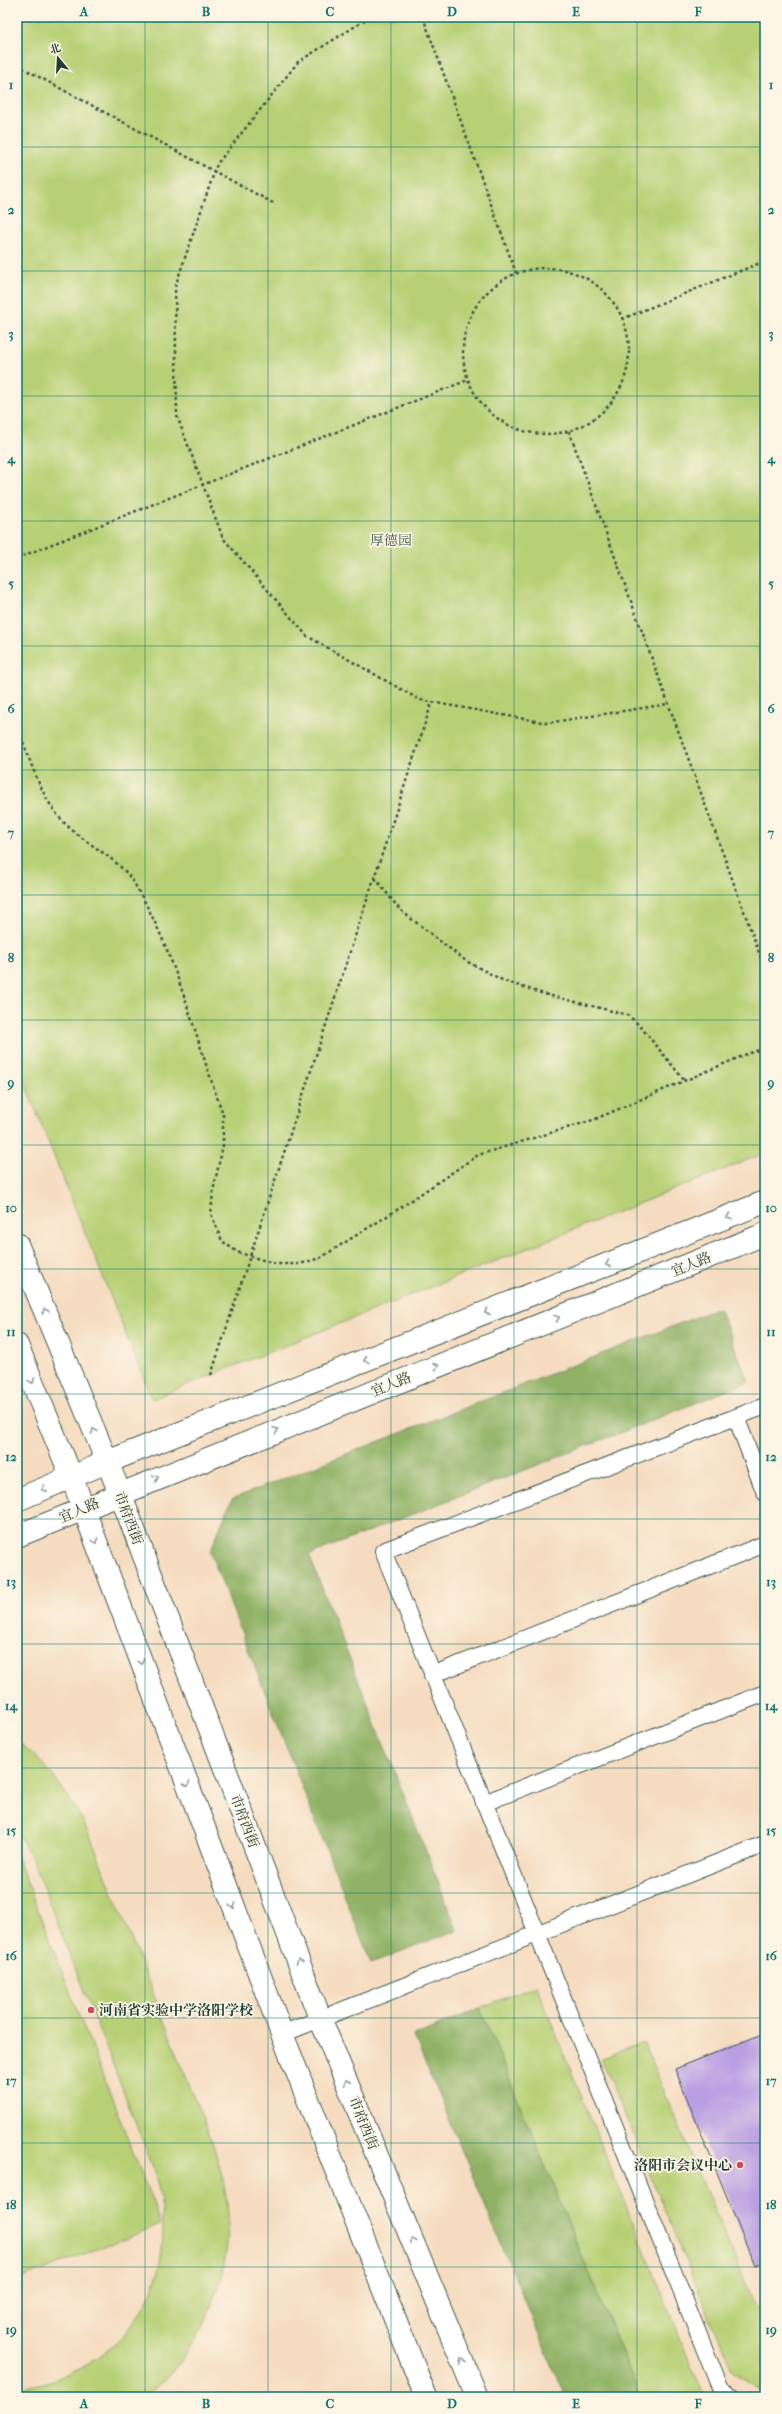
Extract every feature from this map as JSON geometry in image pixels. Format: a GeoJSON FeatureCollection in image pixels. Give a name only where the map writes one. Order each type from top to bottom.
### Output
{"type":"FeatureCollection","features":[{"type":"Feature","properties":{"kind":"street"},"geometry":{"type":"LineString","coordinates":[[17,1500],[107,1462],[765,1202]]}},
{"type":"Feature","properties":{"kind":"street","name":"宜人路"},"geometry":{"type":"LineString","coordinates":[[17,1536],[83,1510],[120,1493],[765,1234]]}},
{"type":"Feature","properties":{"kind":"street","name":"市府西街"},"geometry":{"type":"LineString","coordinates":[[17,1244],[120,1493],[320,2018],[477,2397]]}},
{"type":"Feature","properties":{"kind":"street"},"geometry":{"type":"LineString","coordinates":[[17,1345],[72,1478],[282,2034],[426,2397]]}},
{"type":"Feature","properties":{"kind":"lane"},"geometry":{"type":"LineString","coordinates":[[734,2397],[721,2390],[383,1551],[765,1406]]}},
{"type":"Feature","properties":{"kind":"lane"},"geometry":{"type":"LineString","coordinates":[[736,1417],[765,1493]]}},
{"type":"Feature","properties":{"kind":"lane"},"geometry":{"type":"LineString","coordinates":[[432,1675],[765,1544]]}},
{"type":"Feature","properties":{"kind":"lane"},"geometry":{"type":"LineString","coordinates":[[484,1803],[765,1693]]}},
{"type":"Feature","properties":{"kind":"lane"},"geometry":{"type":"LineString","coordinates":[[282,2034],[765,1844]]}},
{"type":"Feature","properties":{"kind":"path"},"geometry":{"type":"LineString","coordinates":[[370,17],[298,62],[217,164],[175,287],[177,416],[223,538],[307,636],[420,700],[548,723],[668,704]]}},
{"type":"Feature","properties":{"kind":"path"},"geometry":{"type":"LineString","coordinates":[[423,17],[516,273]]}},
{"type":"Feature","properties":{"kind":"path"},"geometry":{"type":"LineString","coordinates":[[17,65],[273,203]]}},
{"type":"Feature","properties":{"kind":"path"},"geometry":{"type":"LineString","coordinates":[[622,318],[765,262]]}},
{"type":"Feature","properties":{"kind":"path"},"geometry":{"type":"LineString","coordinates":[[542,267],[569,270],[593,282],[613,301],[625,324],[629,351],[625,377],[612,401],[593,420],[569,431],[540,435],[512,428],[489,413],[471,390],[463,363],[463,335],[473,309],[491,287],[516,273],[542,267]]}},
{"type":"Feature","properties":{"kind":"path"},"geometry":{"type":"LineString","coordinates":[[17,558],[468,380]]}},
{"type":"Feature","properties":{"kind":"path"},"geometry":{"type":"LineString","coordinates":[[569,431],[765,969]]}},
{"type":"Feature","properties":{"kind":"path"},"geometry":{"type":"LineString","coordinates":[[211,1375],[432,702]]}},
{"type":"Feature","properties":{"kind":"path"},"geometry":{"type":"LineString","coordinates":[[17,725],[37,780],[56,814],[80,837],[116,862],[133,882],[158,928],[223,1114],[223,1145],[213,1191],[211,1214],[222,1241],[237,1252],[276,1264],[300,1264],[320,1258],[400,1208],[478,1155],[593,1120],[684,1080],[765,1048]]}},
{"type":"Feature","properties":{"kind":"path"},"geometry":{"type":"LineString","coordinates":[[374,878],[400,910],[466,961],[504,981],[544,994],[628,1015],[640,1026],[684,1080]]}},
{"type":"Feature","properties":{"kind":"green space","name":"厚德园"},"geometry":{"type":"Polygon","coordinates":[[[17,17],[765,17],[765,1153],[152,1399],[17,1064],[17,17]]]}},
{"type":"Feature","properties":{"kind":"green space"},"geometry":{"type":"Polygon","coordinates":[[[719,1308],[749,1382],[309,1555],[457,1930],[371,1963],[210,1552],[232,1499],[719,1308]]]}},
{"type":"Feature","properties":{"kind":"green space"},"geometry":{"type":"Polygon","coordinates":[[[17,1741],[40,1762],[60,1784],[76,1809],[90,1836],[212,2141],[224,2187],[228,2215],[227,2241],[224,2266],[217,2292],[195,2339],[180,2361],[163,2380],[144,2397],[17,2397],[17,2389],[57,2378],[92,2361],[120,2339],[141,2312],[155,2281],[162,2246],[162,2208],[153,2167],[32,1859],[17,1831],[17,1741]]]}},
{"type":"Feature","properties":{"kind":"green space"},"geometry":{"type":"Polygon","coordinates":[[[17,1857],[161,2224],[17,2280],[17,1857]]]}},
{"type":"Feature","properties":{"kind":"green space"},"geometry":{"type":"Polygon","coordinates":[[[536,1985],[704,2397],[640,2397],[480,2008],[536,1985]]]}},
{"type":"Feature","properties":{"kind":"green space"},"geometry":{"type":"Polygon","coordinates":[[[480,2008],[640,2397],[565,2397],[414,2036],[480,2008]]]}},
{"type":"Feature","properties":{"kind":"green space"},"geometry":{"type":"Polygon","coordinates":[[[643,2042],[756,2308],[765,2304],[765,2392],[732,2370],[601,2059],[643,2042]]]}},
{"type":"Feature","properties":{"kind":"building","name":"洛阳市会议中心"},"geometry":{"type":"Polygon","coordinates":[[[765,2033],[765,2262],[755,2266],[675,2069],[765,2033]]]}},
{"type":"Feature","properties":{"kind":"place","name":"河南省实验中学洛阳学校"},"geometry":{"type":"Point","coordinates":[91,2010]}},
{"type":"Feature","properties":{"kind":"place","name":"洛阳市会议中心"},"geometry":{"type":"Point","coordinates":[740,2165]}}]}
